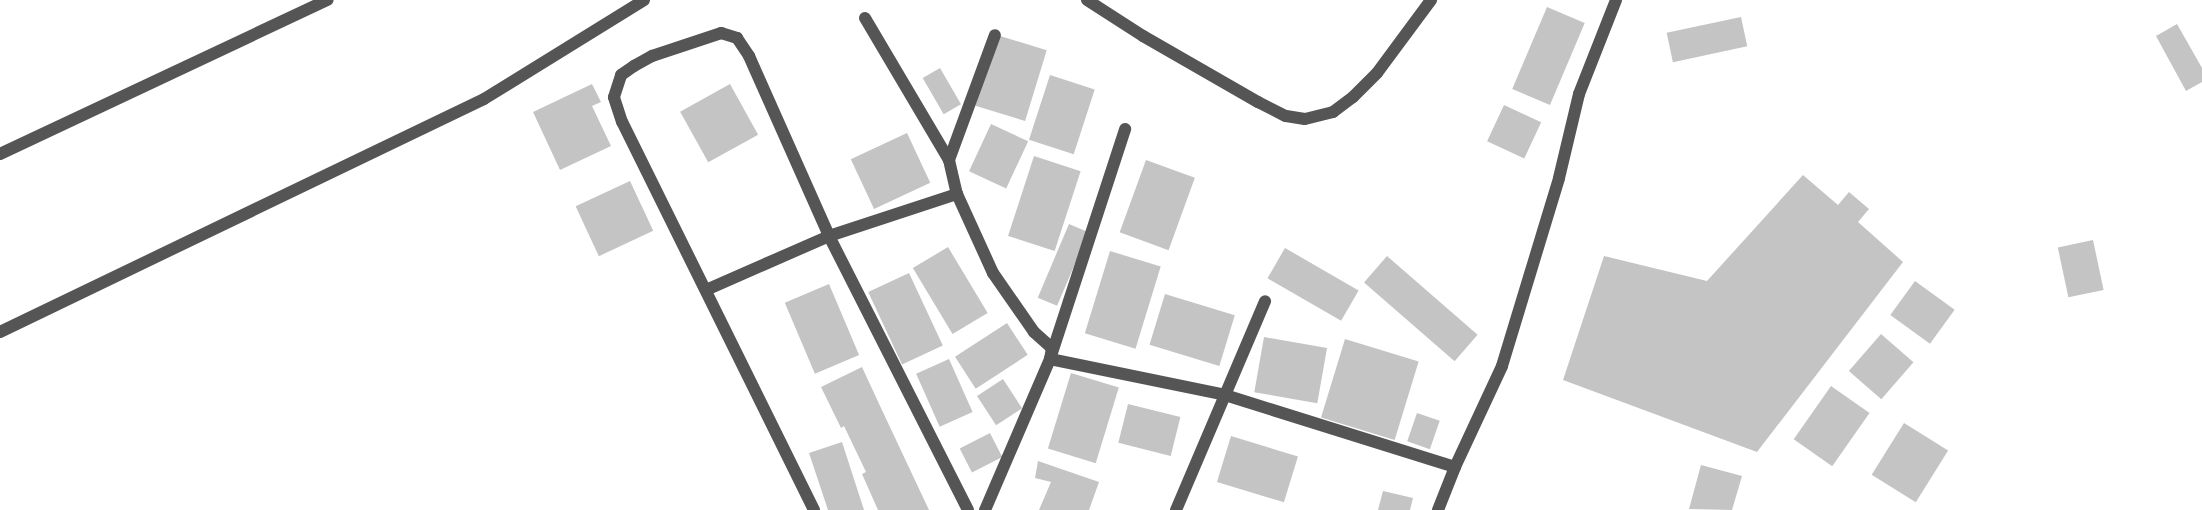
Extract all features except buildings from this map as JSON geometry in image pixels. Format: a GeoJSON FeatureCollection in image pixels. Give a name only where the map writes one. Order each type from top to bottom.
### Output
{"type":"FeatureCollection","features":[{"type":"Feature","properties":{"kind":"street"},"geometry":{"type":"LineString","coordinates":[[0,154],[328,0]]}},
{"type":"Feature","properties":{"kind":"street"},"geometry":{"type":"LineString","coordinates":[[0,332],[484,99],[644,0]]}},
{"type":"Feature","properties":{"kind":"street"},"geometry":{"type":"LineString","coordinates":[[1088,0],[1143,36],[1258,102],[1286,116],[1305,119],[1333,112],[1353,97],[1377,73],[1431,0]]}},
{"type":"Feature","properties":{"kind":"street"},"geometry":{"type":"LineString","coordinates":[[1438,510],[1455,467],[1502,366],[1559,178],[1580,94],[1616,0]]}},
{"type":"Feature","properties":{"kind":"street"},"geometry":{"type":"LineString","coordinates":[[865,18],[949,160],[957,194],[994,273],[1034,332],[1052,348],[1050,359]]}},
{"type":"Feature","properties":{"kind":"street"},"geometry":{"type":"LineString","coordinates":[[814,510],[622,122],[614,97],[620,75],[652,56],[721,34],[737,38],[749,56],[829,236],[968,510]]}},
{"type":"Feature","properties":{"kind":"street"},"geometry":{"type":"LineString","coordinates":[[949,160],[994,35]]}},
{"type":"Feature","properties":{"kind":"street"},"geometry":{"type":"LineString","coordinates":[[985,510],[1050,359],[1125,129]]}},
{"type":"Feature","properties":{"kind":"street"},"geometry":{"type":"LineString","coordinates":[[706,290],[829,236],[957,194]]}},
{"type":"Feature","properties":{"kind":"street"},"geometry":{"type":"LineString","coordinates":[[1176,510],[1265,301]]}},
{"type":"Feature","properties":{"kind":"street"},"geometry":{"type":"LineString","coordinates":[[1050,359],[1225,395],[1455,467]]}}]}
